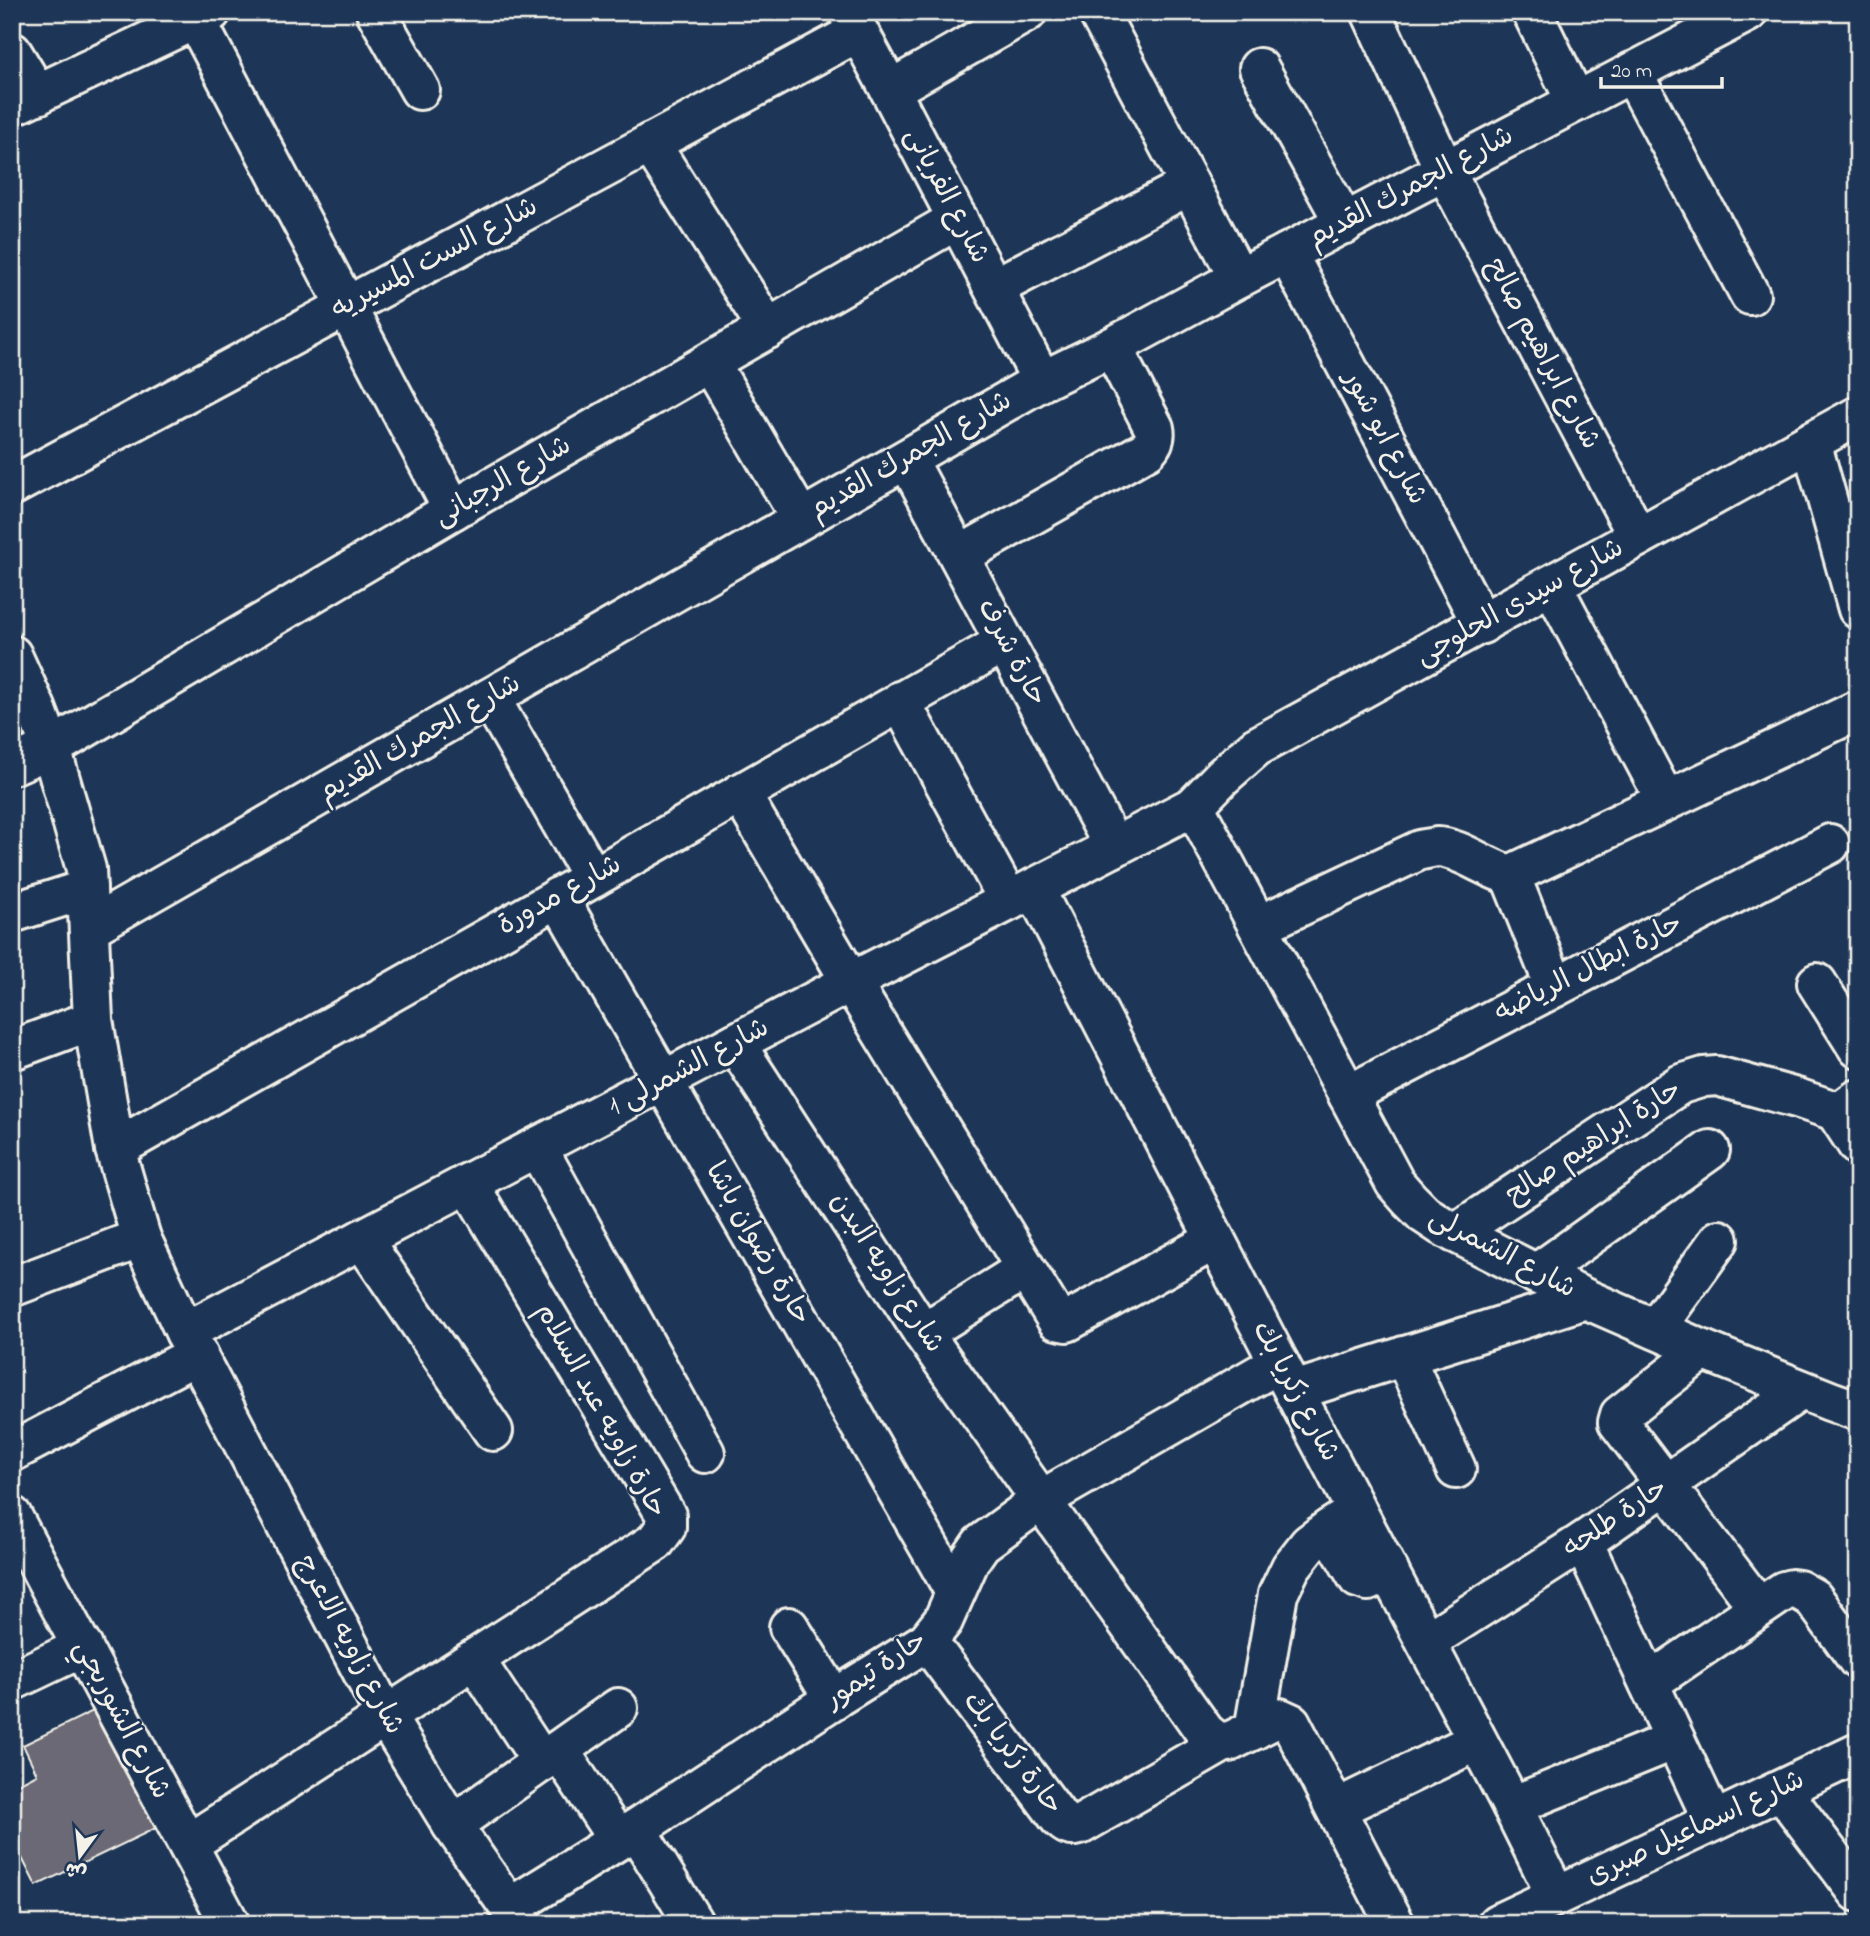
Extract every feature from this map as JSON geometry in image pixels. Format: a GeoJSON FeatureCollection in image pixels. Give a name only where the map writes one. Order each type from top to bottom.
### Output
{"type":"FeatureCollection","features":[{"type":"Feature","properties":{"kind":"street"},"geometry":{"type":"LineString","coordinates":[[376,12],[420,90]]}},
{"type":"Feature","properties":{"kind":"street"},"geometry":{"type":"LineString","coordinates":[[890,90],[1027,12]]}},
{"type":"Feature","properties":{"kind":"street"},"geometry":{"type":"LineString","coordinates":[[1098,12],[1238,278]]}},
{"type":"Feature","properties":{"kind":"street","name":"شارع ابراهيم صالح"},"geometry":{"type":"LineString","coordinates":[[1371,12],[1445,171],[1638,537]]}},
{"type":"Feature","properties":{"kind":"street"},"geometry":{"type":"LineString","coordinates":[[1532,12],[1576,102]]}},
{"type":"Feature","properties":{"kind":"street","name":"شارع الجمرك القديم"},"geometry":{"type":"LineString","coordinates":[[89,928],[1042,381],[1112,347],[1238,278],[1748,12]]}},
{"type":"Feature","properties":{"kind":"street"},"geometry":{"type":"LineString","coordinates":[[12,52],[25,101],[203,16],[346,306],[453,510]]}},
{"type":"Feature","properties":{"kind":"street","name":"شارع الفريانى"},"geometry":{"type":"LineString","coordinates":[[853,22],[1042,381]]}},
{"type":"Feature","properties":{"kind":"street","name":"شارع الست المسيريه"},"geometry":{"type":"LineString","coordinates":[[12,486],[650,143],[853,22]]}},
{"type":"Feature","properties":{"kind":"street"},"geometry":{"type":"LineString","coordinates":[[1259,68],[1345,224]]}},
{"type":"Feature","properties":{"kind":"street"},"geometry":{"type":"LineString","coordinates":[[1632,72],[1750,295]]}},
{"type":"Feature","properties":{"kind":"street"},"geometry":{"type":"LineString","coordinates":[[650,143],[768,329]]}},
{"type":"Feature","properties":{"kind":"street"},"geometry":{"type":"LineString","coordinates":[[994,288],[1190,185]]}},
{"type":"Feature","properties":{"kind":"street","name":"شارع الرجبانى"},"geometry":{"type":"LineString","coordinates":[[12,765],[51,748],[453,510],[958,219]]}},
{"type":"Feature","properties":{"kind":"street","name":"شارع ابو شور"},"geometry":{"type":"LineString","coordinates":[[1287,253],[1482,624]]}},
{"type":"Feature","properties":{"kind":"street"},"geometry":{"type":"LineString","coordinates":[[959,555],[1152,445],[1154,428],[1112,347]]}},
{"type":"Feature","properties":{"kind":"street"},"geometry":{"type":"LineString","coordinates":[[710,363],[801,519]]}},
{"type":"Feature","properties":{"kind":"street","name":"شارع سيدى الحلوجى"},"geometry":{"type":"LineString","coordinates":[[1194,806],[1256,747],[1858,416]]}},
{"type":"Feature","properties":{"kind":"street"},"geometry":{"type":"LineString","coordinates":[[1811,442],[1858,608]]}},
{"type":"Feature","properties":{"kind":"street","name":"حارة شرف"},"geometry":{"type":"LineString","coordinates":[[907,459],[1114,847]]}},
{"type":"Feature","properties":{"kind":"street"},"geometry":{"type":"LineString","coordinates":[[1552,585],[1666,801]]}},
{"type":"Feature","properties":{"kind":"street","name":"شارع مدورة"},"geometry":{"type":"LineString","coordinates":[[115,1149],[1005,642]]}},
{"type":"Feature","properties":{"kind":"street","name":"شارع زاويه الاعرج"},"geometry":{"type":"LineString","coordinates":[[12,655],[51,748],[86,869],[93,1020],[115,1149],[141,1238],[191,1343],[386,1717],[452,1825],[516,1916]]}},
{"type":"Feature","properties":{"kind":"street"},"geometry":{"type":"LineString","coordinates":[[490,698],[593,878]]}},
{"type":"Feature","properties":{"kind":"street","name":"شارع زكريا بك"},"geometry":{"type":"LineString","coordinates":[[900,701],[1021,895],[1215,1240],[1286,1377],[1343,1520],[1389,1571],[1556,1895]]}},
{"type":"Feature","properties":{"kind":"street"},"geometry":{"type":"LineString","coordinates":[[1258,926],[1420,850],[1439,847],[1457,851],[1495,871],[1510,875],[1858,710]]}},
{"type":"Feature","properties":{"kind":"street"},"geometry":{"type":"LineString","coordinates":[[740,793],[851,982],[1057,1320],[1067,1322],[1215,1240]]}},
{"type":"Feature","properties":{"kind":"street","name":"شارع الشمرلى 1"},"geometry":{"type":"LineString","coordinates":[[12,1452],[362,1239],[851,982],[1194,806]]}},
{"type":"Feature","properties":{"kind":"street","name":"شارع الشمرلى"},"geometry":{"type":"LineString","coordinates":[[1194,806],[1395,1182],[1424,1214],[1455,1233],[1586,1299],[1703,1350],[1836,1395]]}},
{"type":"Feature","properties":{"kind":"street","name":"حارة ابطال الرياضه"},"geometry":{"type":"LineString","coordinates":[[1348,1095],[1830,844]]}},
{"type":"Feature","properties":{"kind":"street"},"geometry":{"type":"LineString","coordinates":[[1510,875],[1555,987]]}},
{"type":"Feature","properties":{"kind":"street"},"geometry":{"type":"LineString","coordinates":[[12,913],[87,889]]}},
{"type":"Feature","properties":{"kind":"street","name":"حارة رضوان باشا"},"geometry":{"type":"LineString","coordinates":[[558,897],[955,1592]]}},
{"type":"Feature","properties":{"kind":"street"},"geometry":{"type":"LineString","coordinates":[[1816,982],[1858,1048]]}},
{"type":"Feature","properties":{"kind":"street"},"geometry":{"type":"LineString","coordinates":[[12,1050],[93,1020]]}},
{"type":"Feature","properties":{"kind":"street","name":"شارع زاويه البدن"},"geometry":{"type":"LineString","coordinates":[[735,1043],[923,1333],[1205,1732],[1216,1741],[1238,1736]]}},
{"type":"Feature","properties":{"kind":"street","name":"حارة ابراهيم صالح"},"geometry":{"type":"LineString","coordinates":[[1455,1233],[1681,1083],[1692,1079],[1717,1076],[1800,1099],[1846,1105]]}},
{"type":"Feature","properties":{"kind":"street"},"geometry":{"type":"LineString","coordinates":[[1846,1105],[1858,1146]]}},
{"type":"Feature","properties":{"kind":"street"},"geometry":{"type":"LineString","coordinates":[[537,1147],[705,1453]]}},
{"type":"Feature","properties":{"kind":"street"},"geometry":{"type":"LineString","coordinates":[[1536,1274],[1710,1150]]}},
{"type":"Feature","properties":{"kind":"street","name":"حارة زاويه عبد السلام"},"geometry":{"type":"LineString","coordinates":[[188,1844],[475,1660],[654,1542],[663,1533],[666,1515],[468,1183]]}},
{"type":"Feature","properties":{"kind":"street"},"geometry":{"type":"LineString","coordinates":[[12,1287],[141,1238]]}},
{"type":"Feature","properties":{"kind":"street"},"geometry":{"type":"LineString","coordinates":[[362,1239],[493,1431]]}},
{"type":"Feature","properties":{"kind":"street"},"geometry":{"type":"LineString","coordinates":[[1656,1329],[1719,1240]]}},
{"type":"Feature","properties":{"kind":"street"},"geometry":{"type":"LineString","coordinates":[[923,1333],[1025,1269]]}},
{"type":"Feature","properties":{"kind":"street","name":"حارة تيمور"},"geometry":{"type":"LineString","coordinates":[[516,1916],[627,1835],[927,1641],[943,1621],[970,1560],[981,1544],[1041,1500],[1286,1377],[1404,1356],[1586,1299]]}},
{"type":"Feature","properties":{"kind":"street"},"geometry":{"type":"LineString","coordinates":[[1703,1350],[1620,1415],[1619,1424],[1758,1607]]}},
{"type":"Feature","properties":{"kind":"street"},"geometry":{"type":"LineString","coordinates":[[1404,1356],[1456,1469]]}},
{"type":"Feature","properties":{"kind":"street","name":"حارة طلحه"},"geometry":{"type":"LineString","coordinates":[[1426,1642],[1583,1542],[1665,1485],[1836,1395]]}},
{"type":"Feature","properties":{"kind":"street","name":"شارع الشوربجي"},"geometry":{"type":"LineString","coordinates":[[12,1516],[230,1924]]}},
{"type":"Feature","properties":{"kind":"street"},"geometry":{"type":"LineString","coordinates":[[1238,1736],[1278,1594],[1291,1567],[1309,1544],[1343,1520]]}},
{"type":"Feature","properties":{"kind":"street"},"geometry":{"type":"LineString","coordinates":[[1583,1542],[1713,1821]]}},
{"type":"Feature","properties":{"kind":"street"},"geometry":{"type":"LineString","coordinates":[[1648,1683],[1758,1607],[1792,1589],[1807,1593],[1813,1598],[1858,1660]]}},
{"type":"Feature","properties":{"kind":"street"},"geometry":{"type":"LineString","coordinates":[[789,1627],[834,1699]]}},
{"type":"Feature","properties":{"kind":"street","name":"حارة زكريا بك"},"geometry":{"type":"LineString","coordinates":[[927,1641],[1059,1818],[1067,1825],[1080,1825],[1238,1736]]}},
{"type":"Feature","properties":{"kind":"street"},"geometry":{"type":"LineString","coordinates":[[12,1681],[83,1647]]}},
{"type":"Feature","properties":{"kind":"street"},"geometry":{"type":"LineString","coordinates":[[475,1660],[550,1756],[627,1835],[694,1924]]}},
{"type":"Feature","properties":{"kind":"street"},"geometry":{"type":"LineString","coordinates":[[452,1825],[618,1708]]}},
{"type":"Feature","properties":{"kind":"street"},"geometry":{"type":"LineString","coordinates":[[1238,1736],[1275,1719],[1280,1718],[1290,1723],[1395,1924]]}},
{"type":"Feature","properties":{"kind":"street"},"geometry":{"type":"LineString","coordinates":[[1513,1807],[1675,1740]]}},
{"type":"Feature","properties":{"kind":"street"},"geometry":{"type":"LineString","coordinates":[[1336,1809],[1477,1741]]}},
{"type":"Feature","properties":{"kind":"street","name":"شارع اسماعيل صبرى"},"geometry":{"type":"LineString","coordinates":[[1502,1923],[1858,1753]]}},
{"type":"Feature","properties":{"kind":"street"},"geometry":{"type":"LineString","coordinates":[[1781,1790],[1857,1891]]}},
{"type":"Feature","properties":{"kind":"building"},"geometry":{"type":"Polygon","coordinates":[[[97,1709],[156,1828],[36,1886],[12,1838],[12,1787],[37,1774],[23,1745],[97,1709]]]}}]}
